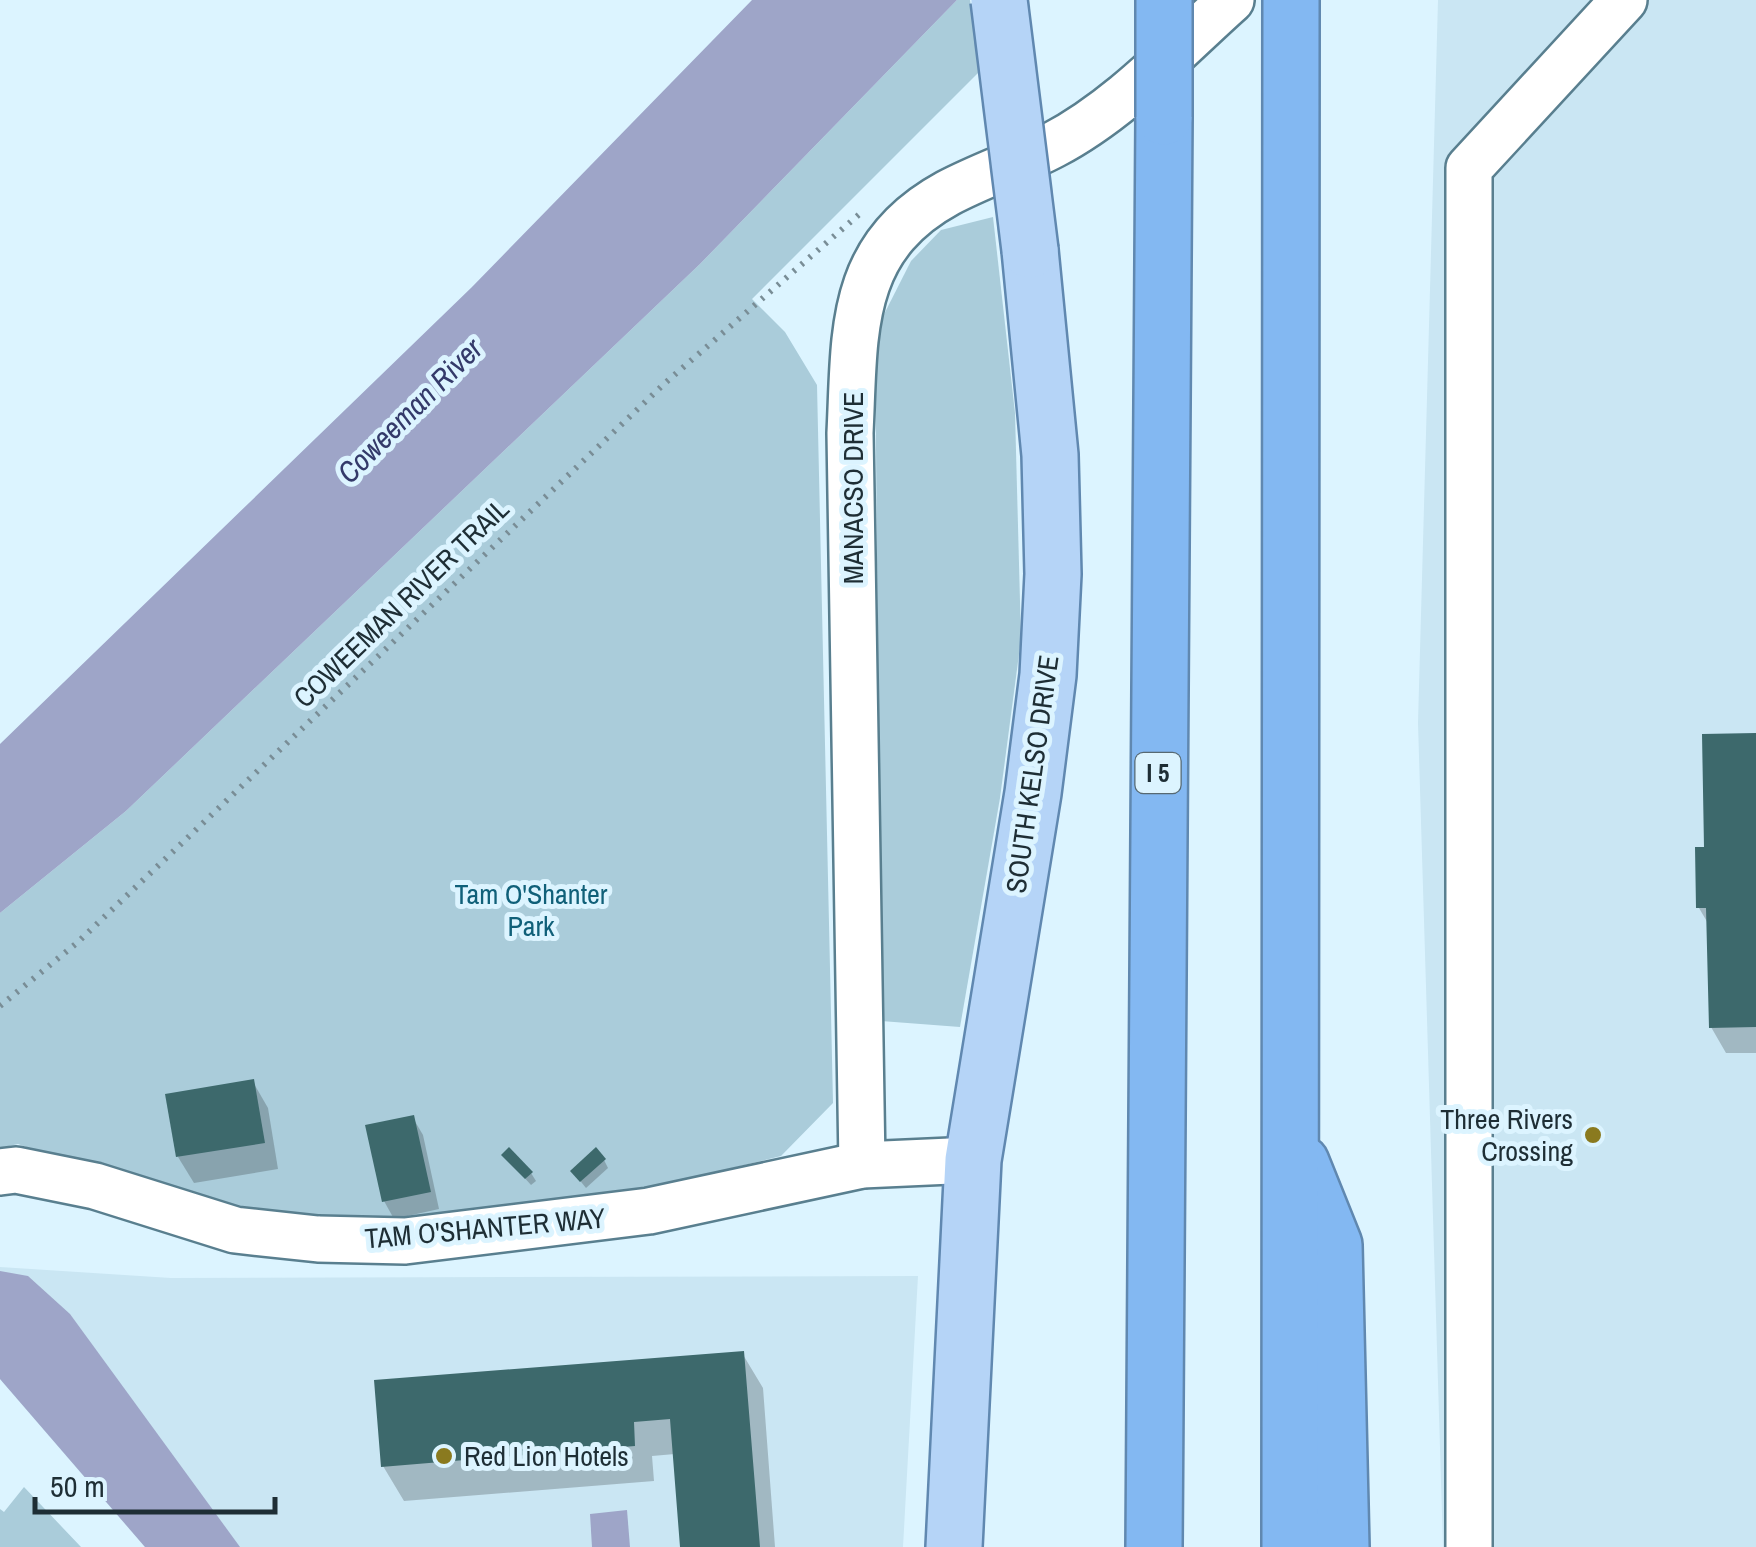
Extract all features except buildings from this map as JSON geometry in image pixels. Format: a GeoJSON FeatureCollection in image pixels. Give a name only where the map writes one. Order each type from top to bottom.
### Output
{"type":"FeatureCollection","features":[{"type":"Feature","properties":{"kind":"highway","name":"I 5"},"geometry":{"type":"LineString","coordinates":[[1154,1547],[1164,0]]}},
{"type":"Feature","properties":{"kind":"highway"},"geometry":{"type":"LineString","coordinates":[[1290,1547],[1291,0]]}},
{"type":"Feature","properties":{"kind":"highway"},"geometry":{"type":"LineString","coordinates":[[1291,1137],[1334,1245],[1342,1547]]}},
{"type":"Feature","properties":{"kind":"highway"},"geometry":{"type":"LineString","coordinates":[[1132,1547],[1153,1430]]}},
{"type":"Feature","properties":{"kind":"main road","name":"SOUTH KELSO DRIVE"},"geometry":{"type":"LineString","coordinates":[[954,1547],[973,1160],[1033,793],[1048,674],[1053,574],[1050,456],[1030,250],[999,0]]}},
{"type":"Feature","properties":{"kind":"street","name":"MANACSO DRIVE"},"geometry":{"type":"LineString","coordinates":[[862,1165],[850,433],[856,317],[861,296],[885,248],[914,215],[948,193],[1054,145],[1110,108],[1231,0]]}},
{"type":"Feature","properties":{"kind":"street"},"geometry":{"type":"LineString","coordinates":[[1469,1547],[1470,168],[1624,0]]}},
{"type":"Feature","properties":{"kind":"street","name":"TAM O'SHANTER WAY"},"geometry":{"type":"LineString","coordinates":[[0,1172],[16,1170],[94,1186],[235,1230],[318,1239],[405,1241],[649,1211],[862,1165],[973,1160]]}},
{"type":"Feature","properties":{"kind":"path","name":"COWEEMAN RIVER TRAIL"},"geometry":{"type":"LineString","coordinates":[[0,1006],[78,942],[664,384],[835,236]]}},
{"type":"Feature","properties":{"kind":"shaded area","name":"Three Rivers Crossing"},"geometry":{"type":"Polygon","coordinates":[[[1438,0],[1756,0],[1756,1547],[1443,1547],[1418,723],[1438,0]]]}},
{"type":"Feature","properties":{"kind":"shaded area"},"geometry":{"type":"Polygon","coordinates":[[[0,1267],[171,1278],[918,1276],[903,1547],[145,1547],[0,1379],[0,1267]]]}},
{"type":"Feature","properties":{"kind":"green space","name":"Tam O'Shanter Park"},"geometry":{"type":"Polygon","coordinates":[[[957,0],[970,0],[980,71],[752,299],[785,332],[817,385],[833,1103],[781,1156],[666,1184],[491,1217],[345,1232],[191,1207],[18,1144],[0,1148],[0,913],[126,811],[700,264],[957,0]]]}},
{"type":"Feature","properties":{"kind":"green space"},"geometry":{"type":"Polygon","coordinates":[[[993,217],[1015,413],[1021,639],[1000,798],[960,1027],[881,1021],[875,332],[911,261],[941,230],[993,217]]]}},
{"type":"Feature","properties":{"kind":"green space"},"geometry":{"type":"Polygon","coordinates":[[[24,1487],[81,1547],[0,1547],[0,1509],[4,1512],[24,1487]]]}},
{"type":"Feature","properties":{"kind":"water","name":"Coweeman River"},"geometry":{"type":"Polygon","coordinates":[[[752,0],[957,0],[700,264],[126,811],[0,913],[0,744],[472,287],[752,0]]]}},
{"type":"Feature","properties":{"kind":"water"},"geometry":{"type":"Polygon","coordinates":[[[0,1271],[28,1276],[70,1314],[240,1547],[145,1547],[0,1379],[0,1271]]]}},
{"type":"Feature","properties":{"kind":"water"},"geometry":{"type":"Polygon","coordinates":[[[627,1510],[630,1547],[592,1547],[590,1514],[627,1510]]]}},
{"type":"Feature","properties":{"kind":"place","name":"Three Rivers Crossing"},"geometry":{"type":"Point","coordinates":[1593,1135]}},
{"type":"Feature","properties":{"kind":"place","name":"Red Lion Hotels"},"geometry":{"type":"Point","coordinates":[444,1456]}}]}
